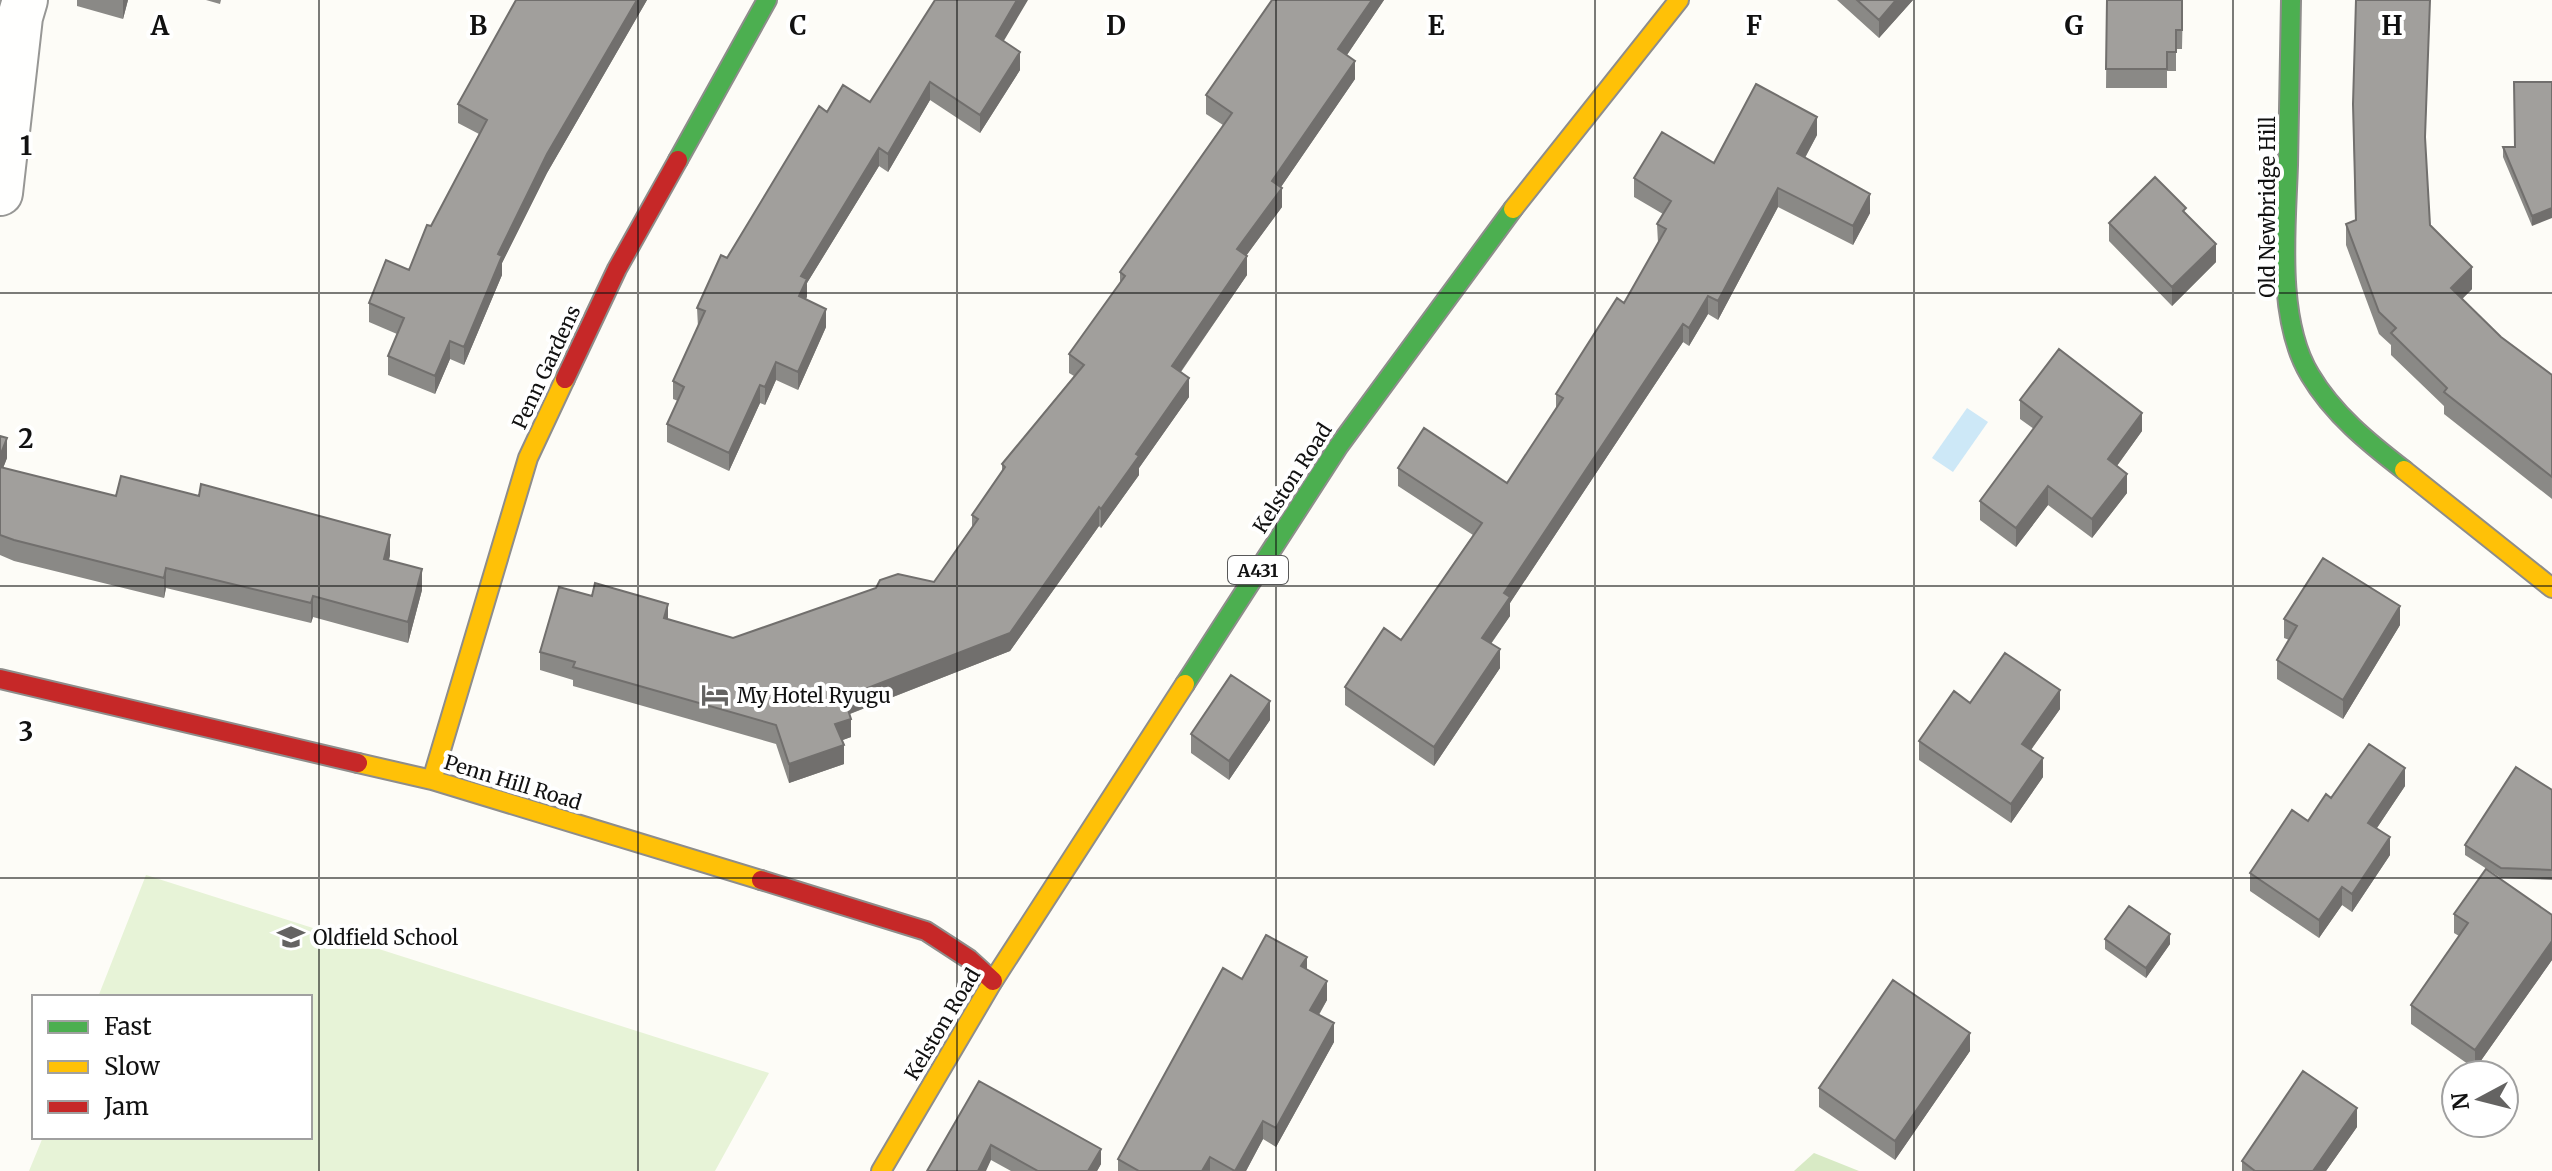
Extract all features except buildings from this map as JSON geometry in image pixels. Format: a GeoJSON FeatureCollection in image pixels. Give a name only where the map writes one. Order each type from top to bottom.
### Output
{"type":"FeatureCollection","features":[{"type":"Feature","properties":{"kind":"street"},"geometry":{"type":"LineString","coordinates":[[0,193],[20,17],[25,0]]}},
{"type":"Feature","properties":{"kind":"street","name":"Penn Gardens"},"geometry":{"type":"LineString","coordinates":[[432,780],[528,458],[617,269],[767,0]]}},
{"type":"Feature","properties":{"kind":"street","name":"Kelston Road"},"geometry":{"type":"LineString","coordinates":[[881,1171],[993,981],[1338,447],[1486,243],[1679,0]]}},
{"type":"Feature","properties":{"kind":"street","name":"Old Newbridge Hill"},"geometry":{"type":"LineString","coordinates":[[2291,0],[2286,244],[2289,304],[2295,340],[2309,374],[2330,403],[2367,441],[2552,588]]}},
{"type":"Feature","properties":{"kind":"street","name":"Penn Hill Road"},"geometry":{"type":"LineString","coordinates":[[0,679],[432,780],[926,931],[969,959],[993,981]]}},
{"type":"Feature","properties":{"kind":"green space"},"geometry":{"type":"Polygon","coordinates":[[[146,875],[769,1073],[715,1171],[29,1171],[42,1139],[312,1139],[312,995],[99,995],[146,875]]]}},
{"type":"Feature","properties":{"kind":"green space"},"geometry":{"type":"Polygon","coordinates":[[[1814,1153],[1859,1171],[1794,1171],[1814,1153]]]}},
{"type":"Feature","properties":{"kind":"water"},"geometry":{"type":"Polygon","coordinates":[[[1967,408],[1988,422],[1953,472],[1932,458],[1967,408]]]}},
{"type":"Feature","properties":{"kind":"traffic: fast"},"geometry":{"type":"LineString","coordinates":[[678,160],[767,0]]}},
{"type":"Feature","properties":{"kind":"traffic: fast"},"geometry":{"type":"LineString","coordinates":[[2291,0],[2285,244],[2292,327],[2310,375],[2329,402],[2365,438],[2404,470]]}},
{"type":"Feature","properties":{"kind":"traffic: fast"},"geometry":{"type":"LineString","coordinates":[[1185,684],[1338,447],[1513,209]]}},
{"type":"Feature","properties":{"kind":"traffic: slow"},"geometry":{"type":"LineString","coordinates":[[1513,209],[1679,0]]}},
{"type":"Feature","properties":{"kind":"traffic: slow"},"geometry":{"type":"LineString","coordinates":[[432,780],[528,458],[565,379]]}},
{"type":"Feature","properties":{"kind":"traffic: slow"},"geometry":{"type":"LineString","coordinates":[[2404,470],[2552,588]]}},
{"type":"Feature","properties":{"kind":"traffic: slow"},"geometry":{"type":"LineString","coordinates":[[881,1171],[993,981],[1185,684]]}},
{"type":"Feature","properties":{"kind":"traffic: slow"},"geometry":{"type":"LineString","coordinates":[[358,763],[432,780],[761,880]]}},
{"type":"Feature","properties":{"kind":"traffic: jam"},"geometry":{"type":"LineString","coordinates":[[565,379],[617,269],[678,160]]}},
{"type":"Feature","properties":{"kind":"traffic: jam"},"geometry":{"type":"LineString","coordinates":[[0,679],[358,763]]}},
{"type":"Feature","properties":{"kind":"traffic: jam"},"geometry":{"type":"LineString","coordinates":[[761,880],[926,931],[969,959],[993,981]]}},
{"type":"Feature","properties":{"kind":"place","name":"My Hotel Ryugu"},"geometry":{"type":"Point","coordinates":[715,695]}},
{"type":"Feature","properties":{"kind":"place","name":"Oldfield School"},"geometry":{"type":"Point","coordinates":[291,937]}}]}
